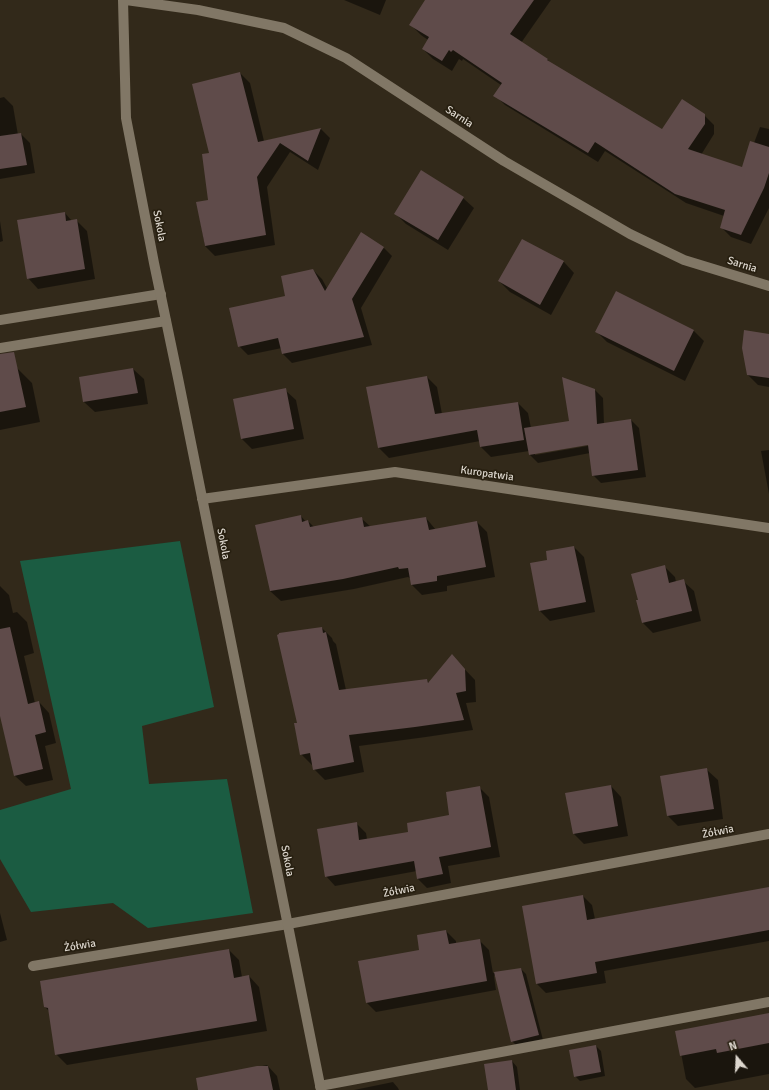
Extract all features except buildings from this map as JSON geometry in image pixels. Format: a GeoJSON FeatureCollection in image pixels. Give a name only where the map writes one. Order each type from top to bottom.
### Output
{"type":"FeatureCollection","features":[{"type":"Feature","properties":{"kind":"street","name":"Sokola"},"geometry":{"type":"LineString","coordinates":[[123,0],[126,118],[321,1088]]}},
{"type":"Feature","properties":{"kind":"street","name":"Sarnia"},"geometry":{"type":"LineString","coordinates":[[126,0],[198,10],[284,28],[346,58],[504,161],[630,234],[684,260],[769,286]]}},
{"type":"Feature","properties":{"kind":"street"},"geometry":{"type":"LineString","coordinates":[[0,320],[161,294]]}},
{"type":"Feature","properties":{"kind":"street"},"geometry":{"type":"LineString","coordinates":[[0,348],[166,321]]}},
{"type":"Feature","properties":{"kind":"street","name":"Kuropatwia"},"geometry":{"type":"LineString","coordinates":[[202,499],[395,472],[769,528]]}},
{"type":"Feature","properties":{"kind":"street","name":"Żółwia"},"geometry":{"type":"LineString","coordinates":[[33,966],[288,924],[769,834]]}},
{"type":"Feature","properties":{"kind":"street"},"geometry":{"type":"LineString","coordinates":[[321,1088],[769,1002]]}},
{"type":"Feature","properties":{"kind":"green space"},"geometry":{"type":"Polygon","coordinates":[[[180,541],[214,707],[142,726],[149,784],[227,779],[253,913],[148,928],[113,903],[31,912],[0,859],[0,810],[71,789],[20,561],[180,541]]]}}]}
